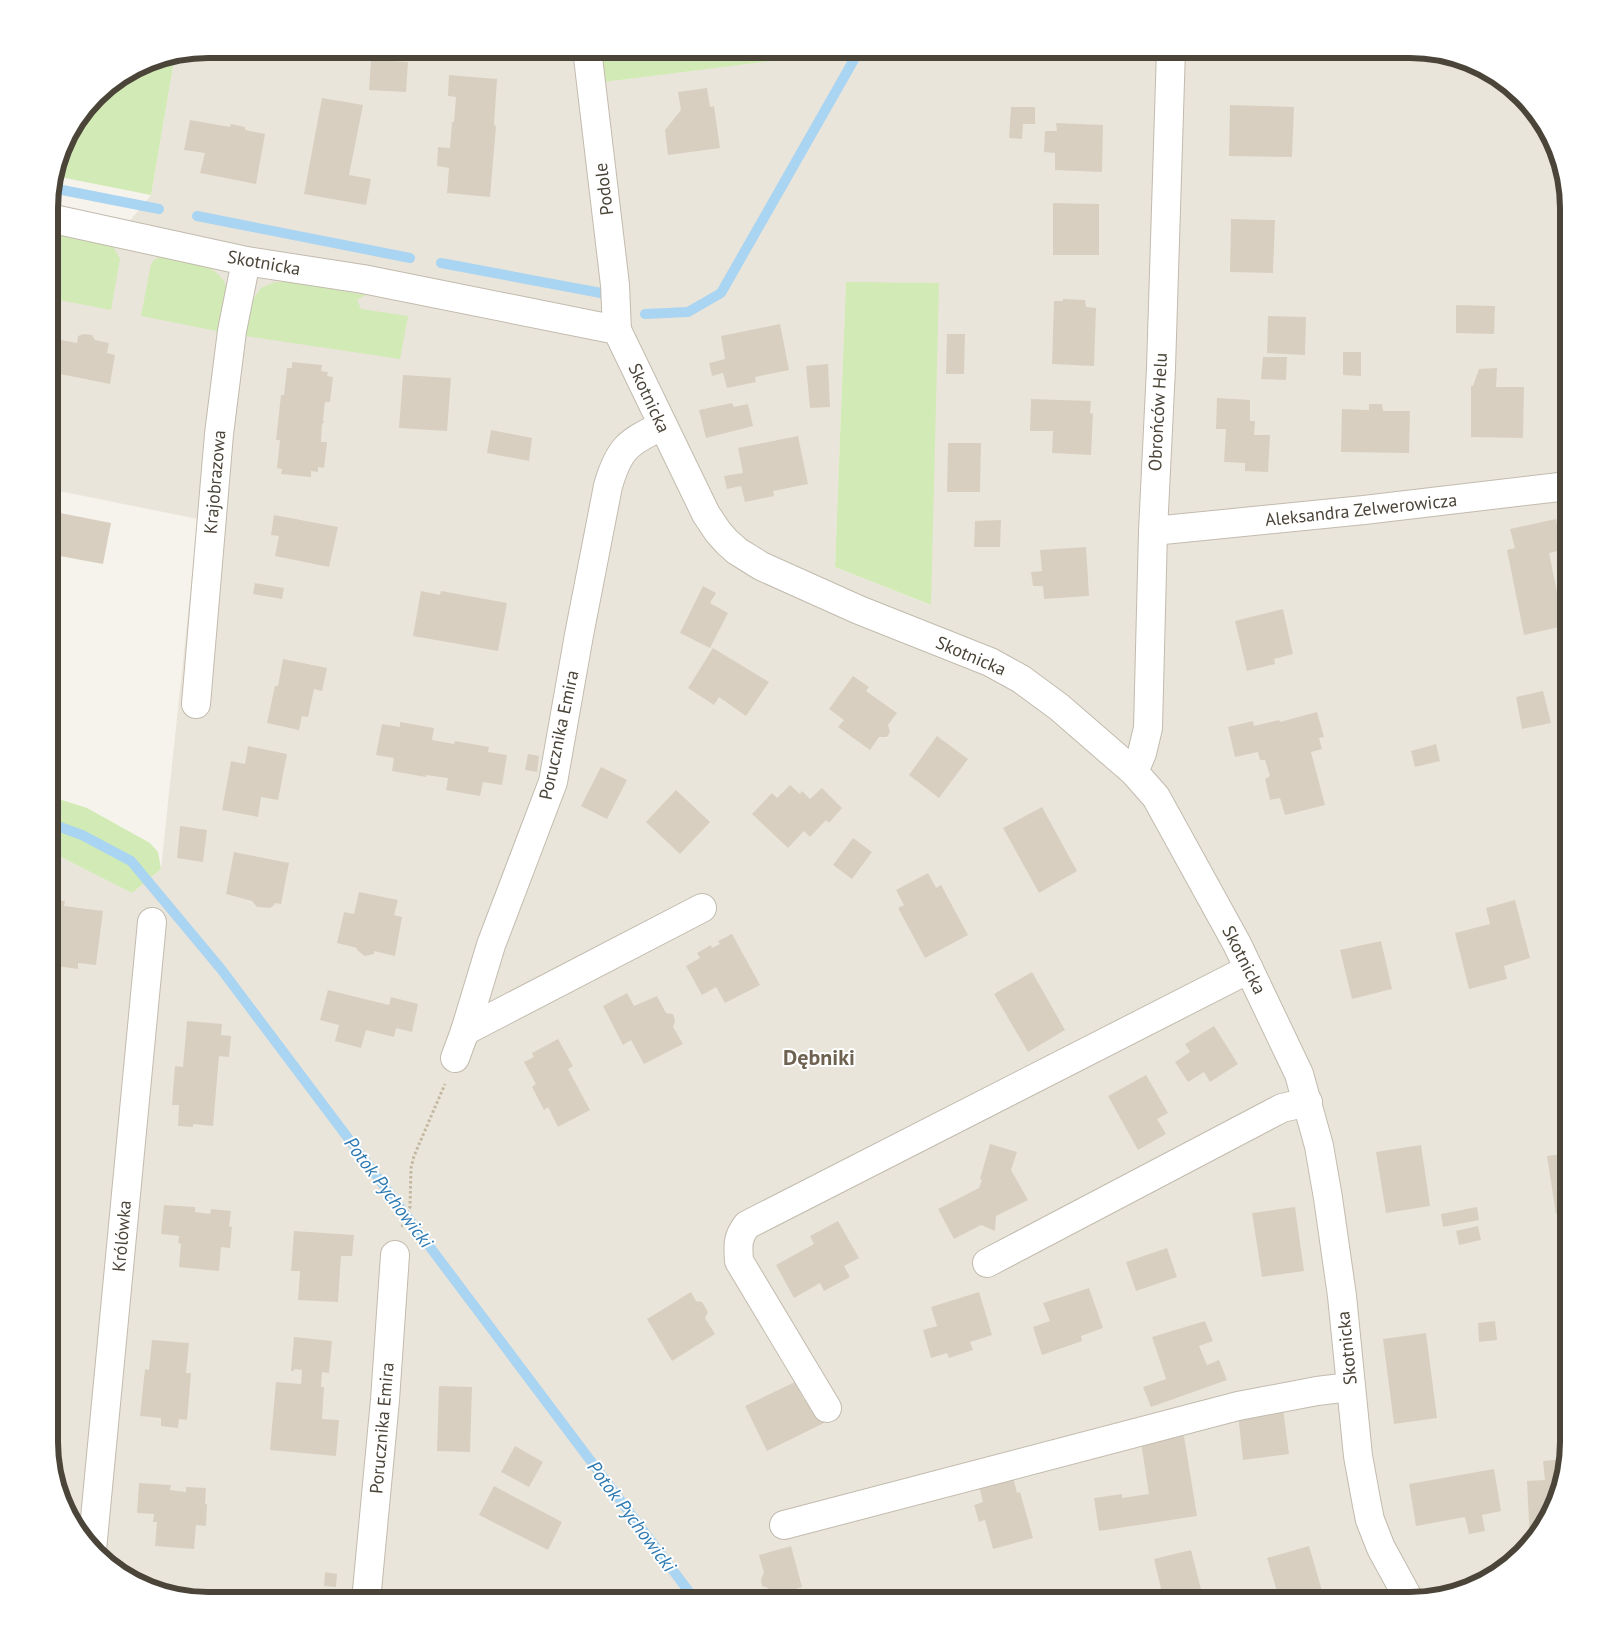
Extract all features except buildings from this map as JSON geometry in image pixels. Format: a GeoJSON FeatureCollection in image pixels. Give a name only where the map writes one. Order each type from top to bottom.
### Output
{"type":"FeatureCollection","features":[{"type":"Feature","properties":{"kind":"street","name":"Podole"},"geometry":{"type":"LineString","coordinates":[[588,58],[615,285],[617,330]]}},
{"type":"Feature","properties":{"kind":"street","name":"Obrońców Helu"},"geometry":{"type":"LineString","coordinates":[[1134,772],[1142,753],[1148,728],[1153,532],[1171,58]]}},
{"type":"Feature","properties":{"kind":"street","name":"Skotnicka"},"geometry":{"type":"LineString","coordinates":[[58,220],[246,261],[392,285],[617,330],[706,514],[718,532],[737,551],[761,566],[845,604],[990,662],[1011,673],[1053,702],[1134,772],[1156,797],[1250,969],[1298,1074],[1308,1102],[1320,1146],[1328,1198],[1342,1296],[1358,1456],[1370,1520],[1381,1548],[1403,1592]]}},
{"type":"Feature","properties":{"kind":"street","name":"Krajobrazowa"},"geometry":{"type":"LineString","coordinates":[[196,704],[220,424],[232,331],[246,261]]}},
{"type":"Feature","properties":{"kind":"street","name":"Porucznika Emira"},"geometry":{"type":"LineString","coordinates":[[455,1058],[491,945],[554,782],[579,635],[608,486],[621,452],[628,445],[662,426]]}},
{"type":"Feature","properties":{"kind":"street","name":"Aleksandra Zelwerowicza"},"geometry":{"type":"LineString","coordinates":[[1153,532],[1560,487]]}},
{"type":"Feature","properties":{"kind":"street"},"geometry":{"type":"LineString","coordinates":[[465,1031],[702,908]]}},
{"type":"Feature","properties":{"kind":"street","name":"Królówka"},"geometry":{"type":"LineString","coordinates":[[93,1539],[152,922]]}},
{"type":"Feature","properties":{"kind":"street"},"geometry":{"type":"LineString","coordinates":[[827,1408],[739,1261],[738,1247],[740,1234],[747,1225],[1250,969]]}},
{"type":"Feature","properties":{"kind":"street"},"geometry":{"type":"LineString","coordinates":[[987,1263],[1282,1108],[1308,1102]]}},
{"type":"Feature","properties":{"kind":"street","name":"Porucznika Emira"},"geometry":{"type":"LineString","coordinates":[[367,1592],[385,1400],[395,1255]]}},
{"type":"Feature","properties":{"kind":"street"},"geometry":{"type":"LineString","coordinates":[[784,1525],[1238,1406],[1317,1391],[1350,1387]]}},
{"type":"Feature","properties":{"kind":"path"},"geometry":{"type":"LineString","coordinates":[[402,1228],[410,1207],[411,1168],[414,1156],[455,1058]]}},
{"type":"Feature","properties":{"kind":"shaded area"},"geometry":{"type":"Polygon","coordinates":[[[601,58],[604,82],[796,58],[1419,58],[1439,60],[1467,69],[1493,83],[1508,95],[1534,124],[1544,141],[1552,159],[1560,208],[1560,1442],[1557,1472],[1552,1491],[1534,1526],[1522,1541],[1493,1567],[1467,1581],[1458,1585],[1429,1591],[1409,1592],[208,1592],[188,1591],[159,1585],[141,1577],[109,1555],[83,1526],[69,1500],[60,1472],[58,1452],[58,856],[132,893],[161,869],[198,519],[58,491],[58,234],[110,245],[151,195],[174,62],[188,59],[601,58]],[[846,283],[835,567],[930,605],[938,283],[846,283]]]}},
{"type":"Feature","properties":{"kind":"green space"},"geometry":{"type":"Polygon","coordinates":[[[601,58],[797,58],[604,82],[601,58]]]}},
{"type":"Feature","properties":{"kind":"green space"},"geometry":{"type":"Polygon","coordinates":[[[174,62],[151,195],[61,177],[73,141],[95,109],[116,89],[141,73],[159,65],[174,62]]]}},
{"type":"Feature","properties":{"kind":"green space"},"geometry":{"type":"Polygon","coordinates":[[[58,232],[111,242],[120,259],[111,310],[58,300],[58,232]]]}},
{"type":"Feature","properties":{"kind":"green space"},"geometry":{"type":"Polygon","coordinates":[[[160,257],[169,257],[201,264],[211,269],[224,282],[227,291],[222,332],[141,316],[151,264],[160,257]]]}},
{"type":"Feature","properties":{"kind":"green space"},"geometry":{"type":"Polygon","coordinates":[[[275,282],[292,282],[366,295],[357,300],[361,309],[408,316],[400,359],[245,336],[252,301],[261,288],[275,282]]]}},
{"type":"Feature","properties":{"kind":"green space"},"geometry":{"type":"Polygon","coordinates":[[[846,282],[939,283],[931,605],[835,567],[846,282]]]}},
{"type":"Feature","properties":{"kind":"green space"},"geometry":{"type":"Polygon","coordinates":[[[58,799],[87,808],[150,843],[158,852],[161,869],[132,893],[58,856],[58,799]]]}},
{"type":"Feature","properties":{"kind":"waterway"},"geometry":{"type":"LineString","coordinates":[[645,314],[688,312],[721,293],[855,58]]}},
{"type":"Feature","properties":{"kind":"waterway"},"geometry":{"type":"LineString","coordinates":[[59,189],[159,209]]}},
{"type":"Feature","properties":{"kind":"waterway"},"geometry":{"type":"LineString","coordinates":[[197,216],[410,258]]}},
{"type":"Feature","properties":{"kind":"waterway"},"geometry":{"type":"LineString","coordinates":[[441,263],[601,293]]}},
{"type":"Feature","properties":{"kind":"waterway","name":"Potok Pychowicki"},"geometry":{"type":"LineString","coordinates":[[58,826],[82,835],[131,861],[221,969],[689,1592]]}},
{"type":"Feature","properties":{"kind":"district","name":"Dębniki"},"geometry":{"type":"Point","coordinates":[819,1057]}}]}
